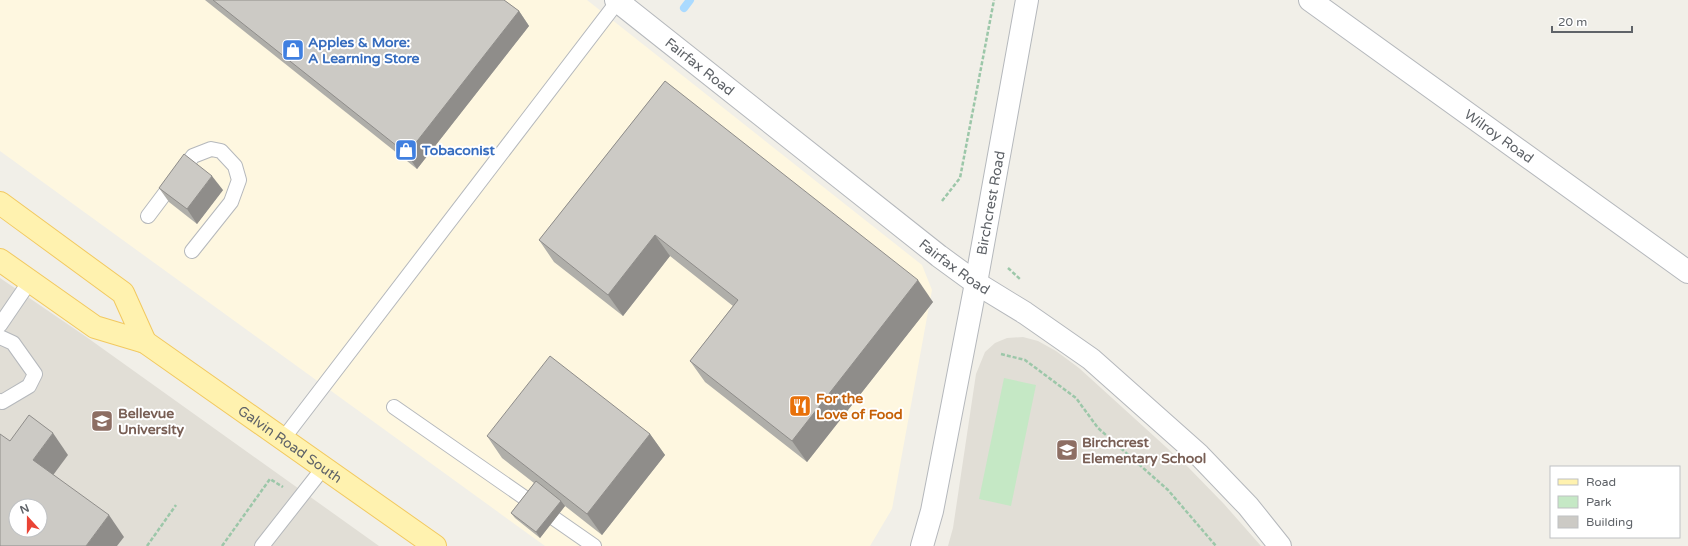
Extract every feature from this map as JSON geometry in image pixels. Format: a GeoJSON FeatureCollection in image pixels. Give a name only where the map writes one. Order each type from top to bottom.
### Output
{"type":"FeatureCollection","features":[{"type":"Feature","properties":{"kind":"main road"},"geometry":{"type":"LineString","coordinates":[[0,202],[123,293],[145,342]]}},
{"type":"Feature","properties":{"kind":"main road","name":"Galvin Road South"},"geometry":{"type":"LineString","coordinates":[[0,260],[95,327],[145,342],[436,546]]}},
{"type":"Feature","properties":{"kind":"street","name":"Birchcrest Road"},"geometry":{"type":"LineString","coordinates":[[922,546],[932,511],[976,284],[1027,0]]}},
{"type":"Feature","properties":{"kind":"street","name":"Wilroy Road"},"geometry":{"type":"LineString","coordinates":[[1310,0],[1688,272]]}},
{"type":"Feature","properties":{"kind":"street","name":"Fairfax Road"},"geometry":{"type":"LineString","coordinates":[[617,1],[976,284],[1025,313],[1091,359],[1199,455],[1248,506],[1280,546]]}},
{"type":"Feature","properties":{"kind":"lane"},"geometry":{"type":"LineString","coordinates":[[284,440],[617,1]]}},
{"type":"Feature","properties":{"kind":"lane"},"geometry":{"type":"LineString","coordinates":[[148,216],[193,156],[211,149],[221,151],[235,166],[239,180],[231,202],[192,251]]}},
{"type":"Feature","properties":{"kind":"lane"},"geometry":{"type":"LineString","coordinates":[[0,325],[30,281]]}},
{"type":"Feature","properties":{"kind":"lane"},"geometry":{"type":"LineString","coordinates":[[0,336],[12,343],[35,374],[29,386],[2,402],[0,401]]}},
{"type":"Feature","properties":{"kind":"lane"},"geometry":{"type":"LineString","coordinates":[[394,407],[594,546]]}},
{"type":"Feature","properties":{"kind":"lane"},"geometry":{"type":"LineString","coordinates":[[262,546],[324,467]]}},
{"type":"Feature","properties":{"kind":"path"},"geometry":{"type":"LineString","coordinates":[[942,201],[960,178],[994,0]]}},
{"type":"Feature","properties":{"kind":"path"},"geometry":{"type":"LineString","coordinates":[[1001,354],[1025,360],[1076,398],[1098,428],[1168,490],[1216,546]]}},
{"type":"Feature","properties":{"kind":"path"},"geometry":{"type":"LineString","coordinates":[[222,546],[270,479],[300,498]]}},
{"type":"Feature","properties":{"kind":"path"},"geometry":{"type":"LineString","coordinates":[[147,546],[176,505]]}},
{"type":"Feature","properties":{"kind":"shaded area"},"geometry":{"type":"Polygon","coordinates":[[[0,0],[587,0],[922,265],[932,290],[892,509],[870,546],[545,546],[0,151],[0,0]]]}},
{"type":"Feature","properties":{"kind":"shaded area","name":"Bellevue University"},"geometry":{"type":"Polygon","coordinates":[[[0,278],[85,336],[379,546],[0,546],[0,278]]]}},
{"type":"Feature","properties":{"kind":"shaded area","name":"Birchcrest Elementary School"},"geometry":{"type":"Polygon","coordinates":[[[1023,337],[1038,341],[1056,351],[1079,368],[1188,467],[1224,504],[1261,546],[948,546],[953,528],[976,374],[985,352],[995,343],[1007,338],[1023,337]]]}},
{"type":"Feature","properties":{"kind":"green space"},"geometry":{"type":"Polygon","coordinates":[[[1004,378],[1036,385],[1011,506],[979,499],[1004,378]]]}},
{"type":"Feature","properties":{"kind":"building"},"geometry":{"type":"Polygon","coordinates":[[[213,0],[504,0],[519,11],[407,154],[213,0]]]}},
{"type":"Feature","properties":{"kind":"building"},"geometry":{"type":"Polygon","coordinates":[[[665,81],[918,280],[792,441],[690,361],[738,300],[655,235],[608,295],[539,240],[665,81]]]}},
{"type":"Feature","properties":{"kind":"building"},"geometry":{"type":"Polygon","coordinates":[[[184,154],[212,176],[187,209],[159,188],[184,154]]]}},
{"type":"Feature","properties":{"kind":"building"},"geometry":{"type":"Polygon","coordinates":[[[550,356],[650,434],[587,514],[487,436],[550,356]]]}},
{"type":"Feature","properties":{"kind":"building"},"geometry":{"type":"Polygon","coordinates":[[[29,415],[53,433],[33,460],[109,515],[86,546],[0,546],[0,434],[10,441],[29,415]]]}},
{"type":"Feature","properties":{"kind":"building"},"geometry":{"type":"Polygon","coordinates":[[[536,481],[561,501],[536,532],[511,513],[536,481]]]}},
{"type":"Feature","properties":{"kind":"waterway"},"geometry":{"type":"LineString","coordinates":[[684,8],[690,0]]}},
{"type":"Feature","properties":{"kind":"place","name":"Apples & More: A Learning Store"},"geometry":{"type":"Point","coordinates":[293,50]}},
{"type":"Feature","properties":{"kind":"place","name":"Tobaconist"},"geometry":{"type":"Point","coordinates":[406,150]}},
{"type":"Feature","properties":{"kind":"place","name":"For the Love of Food"},"geometry":{"type":"Point","coordinates":[800,406]}},
{"type":"Feature","properties":{"kind":"place","name":"Bellevue University"},"geometry":{"type":"Point","coordinates":[102,421]}},
{"type":"Feature","properties":{"kind":"place","name":"Birchcrest Elementary School"},"geometry":{"type":"Point","coordinates":[1067,450]}}]}
